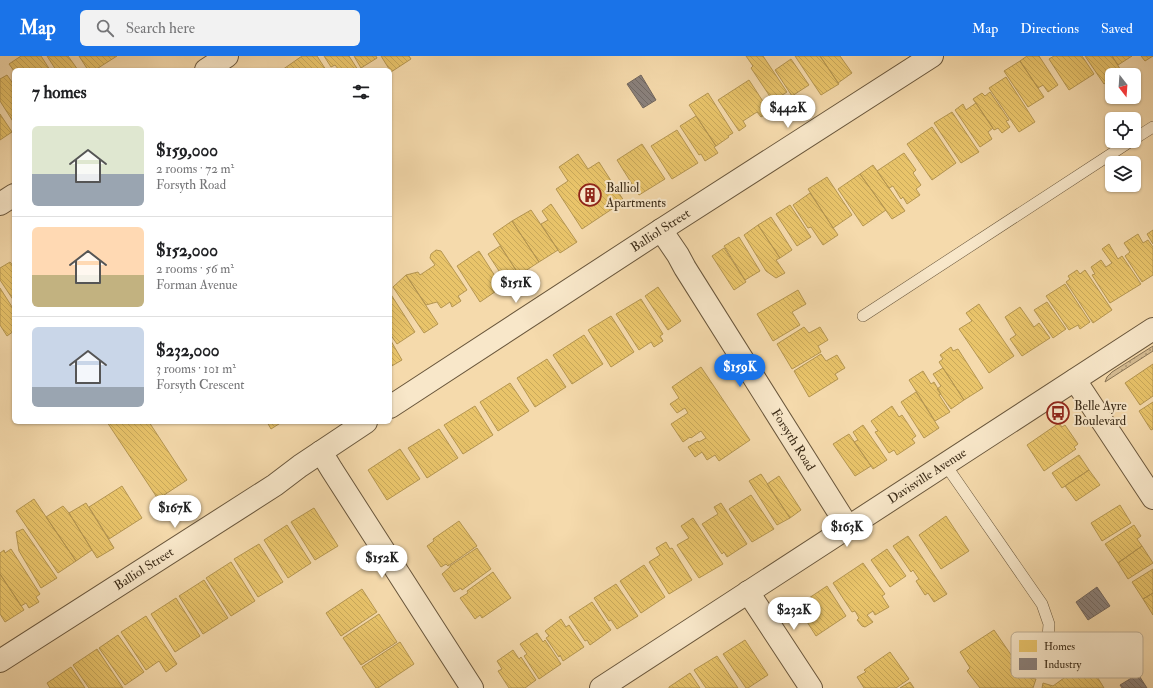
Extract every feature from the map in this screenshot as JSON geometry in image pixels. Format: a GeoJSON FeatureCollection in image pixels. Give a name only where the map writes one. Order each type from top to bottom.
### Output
{"type":"FeatureCollection","features":[{"type":"Feature","properties":{"kind":"street"},"geometry":{"type":"LineString","coordinates":[[209,68],[227,56]]}},
{"type":"Feature","properties":{"kind":"street","name":"Balliol Street"},"geometry":{"type":"LineString","coordinates":[[392,406],[661,230],[932,56]]}},
{"type":"Feature","properties":{"kind":"street"},"geometry":{"type":"LineString","coordinates":[[0,204],[12,196]]}},
{"type":"Feature","properties":{"kind":"street","name":"Forsyth Road"},"geometry":{"type":"LineString","coordinates":[[661,230],[848,527]]}},
{"type":"Feature","properties":{"kind":"street","name":"Davisville Avenue"},"geometry":{"type":"LineString","coordinates":[[601,688],[1153,329]]}},
{"type":"Feature","properties":{"kind":"street"},"geometry":{"type":"LineString","coordinates":[[1075,380],[1153,498]]}},
{"type":"Feature","properties":{"kind":"street","name":"Balliol Street"},"geometry":{"type":"LineString","coordinates":[[0,661],[275,485],[300,466],[363,424]]}},
{"type":"Feature","properties":{"kind":"street"},"geometry":{"type":"LineString","coordinates":[[321,452],[472,688]]}},
{"type":"Feature","properties":{"kind":"street"},"geometry":{"type":"LineString","coordinates":[[748,592],[811,688]]}},
{"type":"Feature","properties":{"kind":"lane"},"geometry":{"type":"LineString","coordinates":[[1141,135],[1153,127]]}},
{"type":"Feature","properties":{"kind":"lane"},"geometry":{"type":"LineString","coordinates":[[863,316],[1120,148]]}},
{"type":"Feature","properties":{"kind":"lane"},"geometry":{"type":"LineString","coordinates":[[945,464],[1042,604],[1048,624],[1048,632]]}},
{"type":"Feature","properties":{"kind":"shaded area"},"geometry":{"type":"Polygon","coordinates":[[[1153,346],[1153,351],[1105,382],[1107,377],[1112,372],[1153,346]]]}},
{"type":"Feature","properties":{"kind":"building: Homes"},"geometry":{"type":"Polygon","coordinates":[[[21,56],[41,56],[49,68],[12,68],[9,64],[21,56]]]}},
{"type":"Feature","properties":{"kind":"building: Homes"},"geometry":{"type":"Polygon","coordinates":[[[47,56],[68,56],[77,68],[55,68],[47,56]]]}},
{"type":"Feature","properties":{"kind":"building: Homes"},"geometry":{"type":"Polygon","coordinates":[[[79,56],[117,56],[98,68],[87,68],[79,56]]]}},
{"type":"Feature","properties":{"kind":"building: Homes"},"geometry":{"type":"Polygon","coordinates":[[[302,56],[317,56],[325,68],[285,68],[302,56]]]}},
{"type":"Feature","properties":{"kind":"building: Homes"},"geometry":{"type":"Polygon","coordinates":[[[324,56],[349,56],[357,68],[337,68],[335,65],[331,67],[324,56]]]}},
{"type":"Feature","properties":{"kind":"building: Homes"},"geometry":{"type":"Polygon","coordinates":[[[354,56],[376,56],[377,58],[361,68],[354,56]]]}},
{"type":"Feature","properties":{"kind":"building: Homes"},"geometry":{"type":"Polygon","coordinates":[[[381,56],[409,56],[411,59],[392,71],[392,68],[388,68],[381,56]]]}},
{"type":"Feature","properties":{"kind":"building: Homes"},"geometry":{"type":"Polygon","coordinates":[[[746,56],[763,56],[787,92],[773,101],[751,68],[753,66],[746,56]]]}},
{"type":"Feature","properties":{"kind":"building: Homes"},"geometry":{"type":"Polygon","coordinates":[[[795,56],[820,56],[839,84],[821,95],[795,56]]]}},
{"type":"Feature","properties":{"kind":"building: Homes"},"geometry":{"type":"Polygon","coordinates":[[[820,56],[840,56],[852,73],[838,83],[820,56]]]}},
{"type":"Feature","properties":{"kind":"building: Homes"},"geometry":{"type":"Polygon","coordinates":[[[1027,56],[1039,56],[1058,85],[1048,92],[1043,85],[1038,88],[1020,61],[1027,56]]]}},
{"type":"Feature","properties":{"kind":"building: Homes"},"geometry":{"type":"Polygon","coordinates":[[[1054,56],[1082,56],[1094,74],[1069,90],[1049,59],[1054,56]]]}},
{"type":"Feature","properties":{"kind":"building: Homes"},"geometry":{"type":"Polygon","coordinates":[[[1085,56],[1112,56],[1120,68],[1105,68],[1104,84],[1085,56]]]}},
{"type":"Feature","properties":{"kind":"building: Homes"},"geometry":{"type":"Polygon","coordinates":[[[1112,56],[1132,56],[1118,65],[1112,56]]]}},
{"type":"Feature","properties":{"kind":"building: Homes"},"geometry":{"type":"Polygon","coordinates":[[[1141,56],[1153,56],[1145,61],[1141,56]]]}},
{"type":"Feature","properties":{"kind":"building: Homes"},"geometry":{"type":"Polygon","coordinates":[[[791,59],[809,85],[792,96],[775,70],[791,59]]]}},
{"type":"Feature","properties":{"kind":"building: Homes"},"geometry":{"type":"Polygon","coordinates":[[[1020,61],[1044,97],[1028,107],[1004,71],[1020,61]]]}},
{"type":"Feature","properties":{"kind":"building: Homes"},"geometry":{"type":"Polygon","coordinates":[[[7,75],[12,82],[12,120],[0,101],[0,79],[7,75]]]}},
{"type":"Feature","properties":{"kind":"building: Homes"},"geometry":{"type":"Polygon","coordinates":[[[1006,77],[1035,122],[1019,132],[989,88],[1006,77]]]}},
{"type":"Feature","properties":{"kind":"building: Homes"},"geometry":{"type":"Polygon","coordinates":[[[749,80],[769,112],[761,117],[757,112],[743,121],[746,126],[739,131],[718,100],[749,80]]]}},
{"type":"Feature","properties":{"kind":"building: Homes"},"geometry":{"type":"Polygon","coordinates":[[[990,92],[1009,120],[1006,121],[1010,127],[1002,133],[998,128],[994,130],[973,99],[982,93],[985,96],[990,92]]]}},
{"type":"Feature","properties":{"kind":"building: Homes"},"geometry":{"type":"Polygon","coordinates":[[[708,93],[733,133],[716,146],[689,105],[708,93]]]}},
{"type":"Feature","properties":{"kind":"building: Homes"},"geometry":{"type":"Polygon","coordinates":[[[976,103],[993,128],[988,132],[992,139],[980,147],[955,110],[963,104],[966,110],[976,103]]]}},
{"type":"Feature","properties":{"kind":"building: Homes"},"geometry":{"type":"Polygon","coordinates":[[[952,112],[979,152],[961,163],[934,123],[952,112]]]}},
{"type":"Feature","properties":{"kind":"building: Homes"},"geometry":{"type":"Polygon","coordinates":[[[0,114],[12,132],[0,140],[0,114]]]}},
{"type":"Feature","properties":{"kind":"building: Homes"},"geometry":{"type":"Polygon","coordinates":[[[696,116],[716,146],[714,147],[718,153],[705,161],[701,154],[699,155],[680,126],[696,116]]]}},
{"type":"Feature","properties":{"kind":"building: Homes"},"geometry":{"type":"Polygon","coordinates":[[[932,127],[956,163],[932,180],[907,144],[932,127]]]}},
{"type":"Feature","properties":{"kind":"building: Homes"},"geometry":{"type":"Polygon","coordinates":[[[677,130],[698,163],[672,179],[651,146],[677,130]]]}},
{"type":"Feature","properties":{"kind":"building: Homes"},"geometry":{"type":"Polygon","coordinates":[[[642,144],[665,179],[639,195],[617,160],[642,144]]]}},
{"type":"Feature","properties":{"kind":"building: Homes"},"geometry":{"type":"Polygon","coordinates":[[[904,153],[916,170],[913,173],[921,185],[916,189],[920,195],[907,204],[903,197],[901,199],[893,186],[889,188],[877,171],[904,153]]]}},
{"type":"Feature","properties":{"kind":"building: Homes","name":"Balliol Apartments"},"geometry":{"type":"Polygon","coordinates":[[[578,154],[588,169],[599,162],[624,201],[582,229],[556,189],[568,181],[559,167],[578,154]]]}},
{"type":"Feature","properties":{"kind":"building: Homes"},"geometry":{"type":"Polygon","coordinates":[[[873,165],[905,211],[892,219],[860,174],[873,165]]]}},
{"type":"Feature","properties":{"kind":"building: Homes"},"geometry":{"type":"Polygon","coordinates":[[[860,174],[886,210],[863,226],[838,189],[860,174]]]}},
{"type":"Feature","properties":{"kind":"building: Homes"},"geometry":{"type":"Polygon","coordinates":[[[827,177],[852,215],[833,228],[808,189],[827,177]]]}},
{"type":"Feature","properties":{"kind":"building: Homes"},"geometry":{"type":"Polygon","coordinates":[[[810,193],[838,235],[823,245],[811,227],[808,228],[793,205],[810,193]]]}},
{"type":"Feature","properties":{"kind":"building: Homes"},"geometry":{"type":"Polygon","coordinates":[[[551,204],[577,242],[560,253],[541,224],[548,220],[542,211],[551,204]]]}},
{"type":"Feature","properties":{"kind":"building: Homes"},"geometry":{"type":"Polygon","coordinates":[[[790,205],[811,237],[797,246],[776,214],[790,205]]]}},
{"type":"Feature","properties":{"kind":"building: Homes"},"geometry":{"type":"Polygon","coordinates":[[[531,210],[558,250],[539,262],[512,221],[531,210]]]}},
{"type":"Feature","properties":{"kind":"building: Homes"},"geometry":{"type":"Polygon","coordinates":[[[771,217],[792,250],[780,258],[758,225],[771,217]]]}},
{"type":"Feature","properties":{"kind":"building: Homes"},"geometry":{"type":"Polygon","coordinates":[[[512,221],[539,262],[519,275],[493,234],[512,221]]]}},
{"type":"Feature","properties":{"kind":"building: Homes"},"geometry":{"type":"Polygon","coordinates":[[[758,225],[780,258],[776,260],[785,273],[776,278],[766,271],[744,235],[758,225]]]}},
{"type":"Feature","properties":{"kind":"building: Homes"},"geometry":{"type":"Polygon","coordinates":[[[1153,230],[1153,244],[1147,234],[1153,230]]]}},
{"type":"Feature","properties":{"kind":"building: Homes"},"geometry":{"type":"Polygon","coordinates":[[[1138,234],[1143,243],[1148,240],[1153,247],[1153,275],[1142,282],[1125,256],[1130,252],[1124,243],[1138,234]]]}},
{"type":"Feature","properties":{"kind":"building: Homes"},"geometry":{"type":"Polygon","coordinates":[[[739,237],[760,271],[745,280],[724,246],[739,237]]]}},
{"type":"Feature","properties":{"kind":"building: Homes"},"geometry":{"type":"Polygon","coordinates":[[[1109,244],[1118,259],[1122,256],[1141,284],[1110,303],[1092,275],[1095,274],[1091,267],[1101,260],[1106,267],[1112,263],[1102,249],[1109,244]]]}},
{"type":"Feature","properties":{"kind":"building: Homes"},"geometry":{"type":"Polygon","coordinates":[[[500,246],[522,279],[510,288],[488,254],[500,246]]]}},
{"type":"Feature","properties":{"kind":"building: Homes"},"geometry":{"type":"Polygon","coordinates":[[[724,248],[746,282],[734,290],[712,256],[724,248]]]}},
{"type":"Feature","properties":{"kind":"building: Homes"},"geometry":{"type":"Polygon","coordinates":[[[436,250],[441,251],[467,290],[458,296],[461,301],[452,307],[450,302],[441,308],[437,302],[426,305],[406,275],[418,272],[420,275],[435,265],[430,258],[431,254],[436,250]]]}},
{"type":"Feature","properties":{"kind":"building: Homes"},"geometry":{"type":"Polygon","coordinates":[[[479,251],[502,287],[480,302],[457,266],[479,251]]]}},
{"type":"Feature","properties":{"kind":"building: Homes"},"geometry":{"type":"Polygon","coordinates":[[[10,262],[12,264],[12,298],[0,280],[0,268],[10,262]]]}},
{"type":"Feature","properties":{"kind":"building: Homes"},"geometry":{"type":"Polygon","coordinates":[[[1077,270],[1080,274],[1085,270],[1112,310],[1093,323],[1066,282],[1070,279],[1068,276],[1077,270]]]}},
{"type":"Feature","properties":{"kind":"building: Homes"},"geometry":{"type":"Polygon","coordinates":[[[406,275],[438,324],[424,333],[393,287],[406,275]]]}},
{"type":"Feature","properties":{"kind":"building: Homes"},"geometry":{"type":"Polygon","coordinates":[[[1065,284],[1090,322],[1080,329],[1078,325],[1069,330],[1046,296],[1065,284]]]}},
{"type":"Feature","properties":{"kind":"building: Homes"},"geometry":{"type":"Polygon","coordinates":[[[658,287],[681,321],[668,330],[645,296],[658,287]]]}},
{"type":"Feature","properties":{"kind":"building: Homes"},"geometry":{"type":"Polygon","coordinates":[[[0,288],[12,307],[12,332],[7,336],[0,325],[0,288]]]}},
{"type":"Feature","properties":{"kind":"building: Homes"},"geometry":{"type":"Polygon","coordinates":[[[798,290],[806,304],[792,312],[800,325],[773,341],[757,314],[798,290]]]}},
{"type":"Feature","properties":{"kind":"building: Homes"},"geometry":{"type":"Polygon","coordinates":[[[392,296],[415,332],[397,344],[392,337],[392,296]]]}},
{"type":"Feature","properties":{"kind":"building: Homes"},"geometry":{"type":"Polygon","coordinates":[[[641,299],[663,334],[660,336],[663,341],[654,347],[651,342],[639,350],[616,314],[641,299]]]}},
{"type":"Feature","properties":{"kind":"building: Homes"},"geometry":{"type":"Polygon","coordinates":[[[1047,302],[1066,329],[1053,338],[1034,310],[1047,302]]]}},
{"type":"Feature","properties":{"kind":"building: Homes"},"geometry":{"type":"Polygon","coordinates":[[[979,304],[1014,356],[989,373],[959,329],[972,321],[966,313],[979,304]]]}},
{"type":"Feature","properties":{"kind":"building: Homes"},"geometry":{"type":"Polygon","coordinates":[[[1020,307],[1034,327],[1039,323],[1050,338],[1022,356],[1010,339],[1016,335],[1005,317],[1020,307]]]}},
{"type":"Feature","properties":{"kind":"building: Homes"},"geometry":{"type":"Polygon","coordinates":[[[611,316],[634,352],[611,367],[588,330],[611,316]]]}},
{"type":"Feature","properties":{"kind":"building: Homes"},"geometry":{"type":"Polygon","coordinates":[[[804,327],[809,333],[820,327],[828,340],[818,346],[821,352],[792,369],[777,344],[804,327]]]}},
{"type":"Feature","properties":{"kind":"building: Homes"},"geometry":{"type":"Polygon","coordinates":[[[584,335],[603,364],[572,384],[553,355],[584,335]]]}},
{"type":"Feature","properties":{"kind":"building: Homes"},"geometry":{"type":"Polygon","coordinates":[[[392,343],[402,360],[392,366],[392,343]]]}},
{"type":"Feature","properties":{"kind":"building: Homes"},"geometry":{"type":"Polygon","coordinates":[[[951,347],[953,351],[958,349],[983,388],[964,400],[939,362],[943,359],[940,355],[951,347]]]}},
{"type":"Feature","properties":{"kind":"building: Homes"},"geometry":{"type":"Polygon","coordinates":[[[821,354],[826,361],[837,355],[845,368],[835,374],[838,379],[809,397],[794,371],[821,354]]]}},
{"type":"Feature","properties":{"kind":"building: Homes"},"geometry":{"type":"Polygon","coordinates":[[[547,359],[566,387],[535,407],[517,378],[547,359]]]}},
{"type":"Feature","properties":{"kind":"building: Homes"},"geometry":{"type":"Polygon","coordinates":[[[1153,364],[1153,396],[1140,405],[1125,383],[1153,364]]]}},
{"type":"Feature","properties":{"kind":"building: Homes"},"geometry":{"type":"Polygon","coordinates":[[[701,367],[750,440],[719,461],[715,455],[707,460],[702,452],[695,457],[688,447],[706,438],[701,431],[683,442],[671,424],[688,413],[685,408],[677,413],[670,404],[679,398],[672,387],[701,367]]]}},
{"type":"Feature","properties":{"kind":"building: Homes"},"geometry":{"type":"Polygon","coordinates":[[[943,368],[964,400],[951,409],[937,389],[941,386],[933,374],[943,368]]]}},
{"type":"Feature","properties":{"kind":"building: Homes"},"geometry":{"type":"Polygon","coordinates":[[[923,371],[931,384],[934,382],[941,394],[939,395],[950,412],[935,421],[909,380],[923,371]]]}},
{"type":"Feature","properties":{"kind":"building: Homes"},"geometry":{"type":"Polygon","coordinates":[[[510,383],[529,411],[498,431],[480,402],[510,383]]]}},
{"type":"Feature","properties":{"kind":"building: Homes"},"geometry":{"type":"Polygon","coordinates":[[[916,392],[939,428],[924,438],[901,402],[916,392]]]}},
{"type":"Feature","properties":{"kind":"building: Homes"},"geometry":{"type":"Polygon","coordinates":[[[1153,402],[1153,429],[1151,430],[1139,411],[1153,402]]]}},
{"type":"Feature","properties":{"kind":"building: Homes"},"geometry":{"type":"Polygon","coordinates":[[[475,406],[493,435],[463,454],[444,425],[475,406]]]}},
{"type":"Feature","properties":{"kind":"building: Homes"},"geometry":{"type":"Polygon","coordinates":[[[892,406],[899,417],[902,415],[916,436],[912,439],[915,443],[897,455],[894,450],[889,453],[875,432],[878,431],[871,421],[892,406]]]}},
{"type":"Feature","properties":{"kind":"building: Homes"},"geometry":{"type":"Polygon","coordinates":[[[1059,423],[1062,427],[1065,425],[1078,444],[1074,447],[1076,449],[1044,471],[1027,445],[1059,423]]]}},
{"type":"Feature","properties":{"kind":"building: Homes"},"geometry":{"type":"Polygon","coordinates":[[[108,424],[150,424],[187,480],[158,499],[108,424]]]}},
{"type":"Feature","properties":{"kind":"building: Homes"},"geometry":{"type":"Polygon","coordinates":[[[268,424],[279,424],[271,429],[268,424]]]}},
{"type":"Feature","properties":{"kind":"building: Homes"},"geometry":{"type":"Polygon","coordinates":[[[863,425],[887,460],[873,469],[854,442],[858,440],[853,432],[863,425]]]}},
{"type":"Feature","properties":{"kind":"building: Homes"},"geometry":{"type":"Polygon","coordinates":[[[439,429],[458,458],[427,478],[408,448],[439,429]]]}},
{"type":"Feature","properties":{"kind":"building: Homes"},"geometry":{"type":"Polygon","coordinates":[[[849,434],[871,466],[855,476],[833,444],[849,434]]]}},
{"type":"Feature","properties":{"kind":"building: Homes"},"geometry":{"type":"Polygon","coordinates":[[[400,449],[420,479],[387,500],[368,470],[400,449]]]}},
{"type":"Feature","properties":{"kind":"building: Homes"},"geometry":{"type":"Polygon","coordinates":[[[1079,455],[1089,470],[1062,488],[1052,473],[1079,455]]]}},
{"type":"Feature","properties":{"kind":"building: Homes"},"geometry":{"type":"Polygon","coordinates":[[[1089,470],[1100,485],[1076,501],[1065,486],[1089,470]]]}},
{"type":"Feature","properties":{"kind":"building: Homes"},"geometry":{"type":"Polygon","coordinates":[[[761,474],[790,518],[777,525],[749,481],[761,474]]]}},
{"type":"Feature","properties":{"kind":"building: Homes"},"geometry":{"type":"Polygon","coordinates":[[[779,476],[801,510],[790,518],[767,484],[779,476]]]}},
{"type":"Feature","properties":{"kind":"building: Homes"},"geometry":{"type":"Polygon","coordinates":[[[122,486],[142,518],[109,539],[89,507],[122,486]]]}},
{"type":"Feature","properties":{"kind":"building: Homes"},"geometry":{"type":"Polygon","coordinates":[[[751,495],[774,529],[752,542],[729,509],[751,495]]]}},
{"type":"Feature","properties":{"kind":"building: Homes"},"geometry":{"type":"Polygon","coordinates":[[[34,499],[76,561],[58,573],[16,511],[34,499]]]}},
{"type":"Feature","properties":{"kind":"building: Homes"},"geometry":{"type":"Polygon","coordinates":[[[86,503],[114,548],[97,558],[69,513],[86,503]]]}},
{"type":"Feature","properties":{"kind":"building: Homes"},"geometry":{"type":"Polygon","coordinates":[[[721,503],[747,544],[727,557],[724,552],[722,554],[702,524],[718,514],[714,507],[721,503]]]}},
{"type":"Feature","properties":{"kind":"building: Homes"},"geometry":{"type":"Polygon","coordinates":[[[1120,505],[1131,523],[1102,541],[1091,523],[1120,505]]]}},
{"type":"Feature","properties":{"kind":"building: Homes"},"geometry":{"type":"Polygon","coordinates":[[[63,506],[92,550],[76,561],[46,517],[63,506]]]}},
{"type":"Feature","properties":{"kind":"building: Homes"},"geometry":{"type":"Polygon","coordinates":[[[314,508],[338,546],[315,560],[291,522],[314,508]]]}},
{"type":"Feature","properties":{"kind":"building: Homes"},"geometry":{"type":"Polygon","coordinates":[[[946,516],[969,551],[941,569],[919,535],[946,516]]]}},
{"type":"Feature","properties":{"kind":"building: Homes"},"geometry":{"type":"Polygon","coordinates":[[[693,518],[723,564],[699,578],[677,545],[689,538],[681,526],[693,518]]]}},
{"type":"Feature","properties":{"kind":"building: Homes"},"geometry":{"type":"Polygon","coordinates":[[[459,521],[477,546],[448,566],[446,564],[441,567],[427,546],[434,541],[433,539],[459,521]]]}},
{"type":"Feature","properties":{"kind":"building: Homes"},"geometry":{"type":"Polygon","coordinates":[[[287,525],[311,563],[288,578],[264,540],[287,525]]]}},
{"type":"Feature","properties":{"kind":"building: Homes"},"geometry":{"type":"Polygon","coordinates":[[[1134,525],[1141,536],[1137,539],[1142,546],[1118,563],[1105,544],[1134,525]]]}},
{"type":"Feature","properties":{"kind":"building: Homes"},"geometry":{"type":"Polygon","coordinates":[[[23,529],[57,578],[41,588],[19,551],[16,532],[23,529]]]}},
{"type":"Feature","properties":{"kind":"building: Homes"},"geometry":{"type":"Polygon","coordinates":[[[908,536],[947,594],[934,602],[928,593],[925,595],[916,581],[919,579],[913,570],[911,572],[893,546],[908,536]]]}},
{"type":"Feature","properties":{"kind":"building: Homes"},"geometry":{"type":"Polygon","coordinates":[[[666,542],[670,549],[672,548],[692,580],[669,594],[649,562],[660,555],[656,548],[666,542]]]}},
{"type":"Feature","properties":{"kind":"building: Homes"},"geometry":{"type":"Polygon","coordinates":[[[259,544],[283,582],[258,597],[234,559],[259,544]]]}},
{"type":"Feature","properties":{"kind":"building: Homes"},"geometry":{"type":"Polygon","coordinates":[[[1142,546],[1153,563],[1128,579],[1118,563],[1142,546]]]}},
{"type":"Feature","properties":{"kind":"building: Homes"},"geometry":{"type":"Polygon","coordinates":[[[477,548],[491,569],[462,590],[461,588],[454,592],[442,574],[450,566],[477,548]]]}},
{"type":"Feature","properties":{"kind":"building: Homes"},"geometry":{"type":"Polygon","coordinates":[[[11,549],[40,594],[36,597],[39,602],[29,608],[26,603],[21,606],[0,574],[0,553],[4,550],[5,553],[11,549]]]}},
{"type":"Feature","properties":{"kind":"building: Homes"},"geometry":{"type":"Polygon","coordinates":[[[887,549],[906,576],[890,587],[871,560],[887,549]]]}},
{"type":"Feature","properties":{"kind":"building: Homes"},"geometry":{"type":"Polygon","coordinates":[[[231,562],[255,601],[231,616],[206,578],[231,562]]]}},
{"type":"Feature","properties":{"kind":"building: Homes"},"geometry":{"type":"Polygon","coordinates":[[[863,563],[885,594],[882,596],[889,607],[875,615],[873,611],[867,615],[873,622],[865,627],[862,626],[857,620],[859,618],[855,611],[852,612],[833,583],[863,563]]]}},
{"type":"Feature","properties":{"kind":"building: Homes"},"geometry":{"type":"Polygon","coordinates":[[[644,565],[665,597],[641,613],[620,581],[644,565]]]}},
{"type":"Feature","properties":{"kind":"building: Homes"},"geometry":{"type":"Polygon","coordinates":[[[1153,569],[1153,593],[1143,599],[1132,582],[1153,569]]]}},
{"type":"Feature","properties":{"kind":"building: Homes"},"geometry":{"type":"Polygon","coordinates":[[[493,572],[511,598],[482,618],[480,615],[475,619],[460,598],[493,572]]]}},
{"type":"Feature","properties":{"kind":"building: Homes"},"geometry":{"type":"Polygon","coordinates":[[[0,574],[24,610],[5,622],[0,614],[0,574]]]}},
{"type":"Feature","properties":{"kind":"building: Homes"},"geometry":{"type":"Polygon","coordinates":[[[204,580],[228,618],[203,634],[179,596],[204,580]]]}},
{"type":"Feature","properties":{"kind":"building: Homes"},"geometry":{"type":"Polygon","coordinates":[[[616,584],[638,616],[617,629],[611,620],[609,621],[594,598],[616,584]]]}},
{"type":"Feature","properties":{"kind":"building: Homes"},"geometry":{"type":"Polygon","coordinates":[[[827,586],[846,616],[816,636],[797,606],[827,586]]]}},
{"type":"Feature","properties":{"kind":"building: Homes"},"geometry":{"type":"Polygon","coordinates":[[[362,589],[377,612],[341,636],[326,613],[362,589]]]}},
{"type":"Feature","properties":{"kind":"building: Homes"},"geometry":{"type":"Polygon","coordinates":[[[1153,593],[1153,615],[1143,599],[1153,593]]]}},
{"type":"Feature","properties":{"kind":"building: Homes"},"geometry":{"type":"Polygon","coordinates":[[[176,598],[200,636],[175,652],[151,614],[176,598]]]}},
{"type":"Feature","properties":{"kind":"building: Homes"},"geometry":{"type":"Polygon","coordinates":[[[592,602],[611,630],[590,645],[587,640],[585,641],[569,617],[592,602]]]}},
{"type":"Feature","properties":{"kind":"building: Homes"},"geometry":{"type":"Polygon","coordinates":[[[379,614],[397,642],[361,665],[343,638],[379,614]]]}},
{"type":"Feature","properties":{"kind":"building: Homes"},"geometry":{"type":"Polygon","coordinates":[[[146,616],[177,664],[166,672],[159,661],[146,670],[121,632],[146,616]]]}},
{"type":"Feature","properties":{"kind":"building: Homes"},"geometry":{"type":"Polygon","coordinates":[[[561,619],[566,627],[569,625],[584,647],[563,661],[546,638],[549,636],[545,631],[561,619]]]}},
{"type":"Feature","properties":{"kind":"building: Homes"},"geometry":{"type":"Polygon","coordinates":[[[994,630],[1011,655],[1011,678],[1036,679],[1033,688],[980,688],[967,671],[970,668],[960,652],[994,630]]]}},
{"type":"Feature","properties":{"kind":"building: Homes"},"geometry":{"type":"Polygon","coordinates":[[[537,633],[543,642],[545,640],[561,664],[539,679],[524,656],[527,654],[520,644],[537,633]]]}},
{"type":"Feature","properties":{"kind":"building: Homes"},"geometry":{"type":"Polygon","coordinates":[[[118,635],[144,672],[125,685],[99,648],[118,635]]]}},
{"type":"Feature","properties":{"kind":"building: Homes"},"geometry":{"type":"Polygon","coordinates":[[[745,640],[768,675],[748,688],[746,688],[723,654],[745,640]]]}},
{"type":"Feature","properties":{"kind":"building: Homes"},"geometry":{"type":"Polygon","coordinates":[[[400,642],[414,664],[376,688],[362,667],[400,642]]]}},
{"type":"Feature","properties":{"kind":"building: Homes"},"geometry":{"type":"Polygon","coordinates":[[[97,649],[123,688],[89,688],[73,665],[97,649]]]}},
{"type":"Feature","properties":{"kind":"building: Homes"},"geometry":{"type":"Polygon","coordinates":[[[513,650],[519,659],[521,657],[536,680],[525,688],[509,688],[498,671],[502,669],[497,661],[513,650]]]}},
{"type":"Feature","properties":{"kind":"building: Homes"},"geometry":{"type":"Polygon","coordinates":[[[890,652],[909,679],[896,688],[864,688],[857,677],[866,672],[864,670],[890,652]]]}},
{"type":"Feature","properties":{"kind":"building: Homes"},"geometry":{"type":"Polygon","coordinates":[[[717,656],[738,688],[706,688],[694,670],[717,656]]]}},
{"type":"Feature","properties":{"kind":"building: Homes"},"geometry":{"type":"Polygon","coordinates":[[[71,667],[85,688],[50,688],[47,683],[71,667]]]}},
{"type":"Feature","properties":{"kind":"building: Homes"},"geometry":{"type":"Polygon","coordinates":[[[690,673],[700,688],[669,688],[669,687],[690,673]]]}},
{"type":"Feature","properties":{"kind":"building: Homes"},"geometry":{"type":"Polygon","coordinates":[[[1064,678],[1098,678],[1104,688],[1042,688],[1043,683],[1053,686],[1064,678]]]}},
{"type":"Feature","properties":{"kind":"building: Homes"},"geometry":{"type":"Polygon","coordinates":[[[910,682],[914,688],[900,688],[910,682]]]}},
{"type":"Feature","properties":{"kind":"building: Industry"},"geometry":{"type":"Polygon","coordinates":[[[641,75],[656,100],[643,108],[627,84],[641,75]]]}},
{"type":"Feature","properties":{"kind":"building: Industry"},"geometry":{"type":"Polygon","coordinates":[[[1097,587],[1110,606],[1088,620],[1076,602],[1097,587]]]}},
{"type":"Feature","properties":{"kind":"building: Industry"},"geometry":{"type":"Polygon","coordinates":[[[1131,678],[1141,678],[1147,688],[1122,688],[1120,685],[1131,678]]]}},
{"type":"Feature","properties":{"kind":"place","name":"Balliol Apartments"},"geometry":{"type":"Point","coordinates":[590,195]}},
{"type":"Feature","properties":{"kind":"place","name":"Belle Ayre Boulevard"},"geometry":{"type":"Point","coordinates":[1058,413]}}]}
